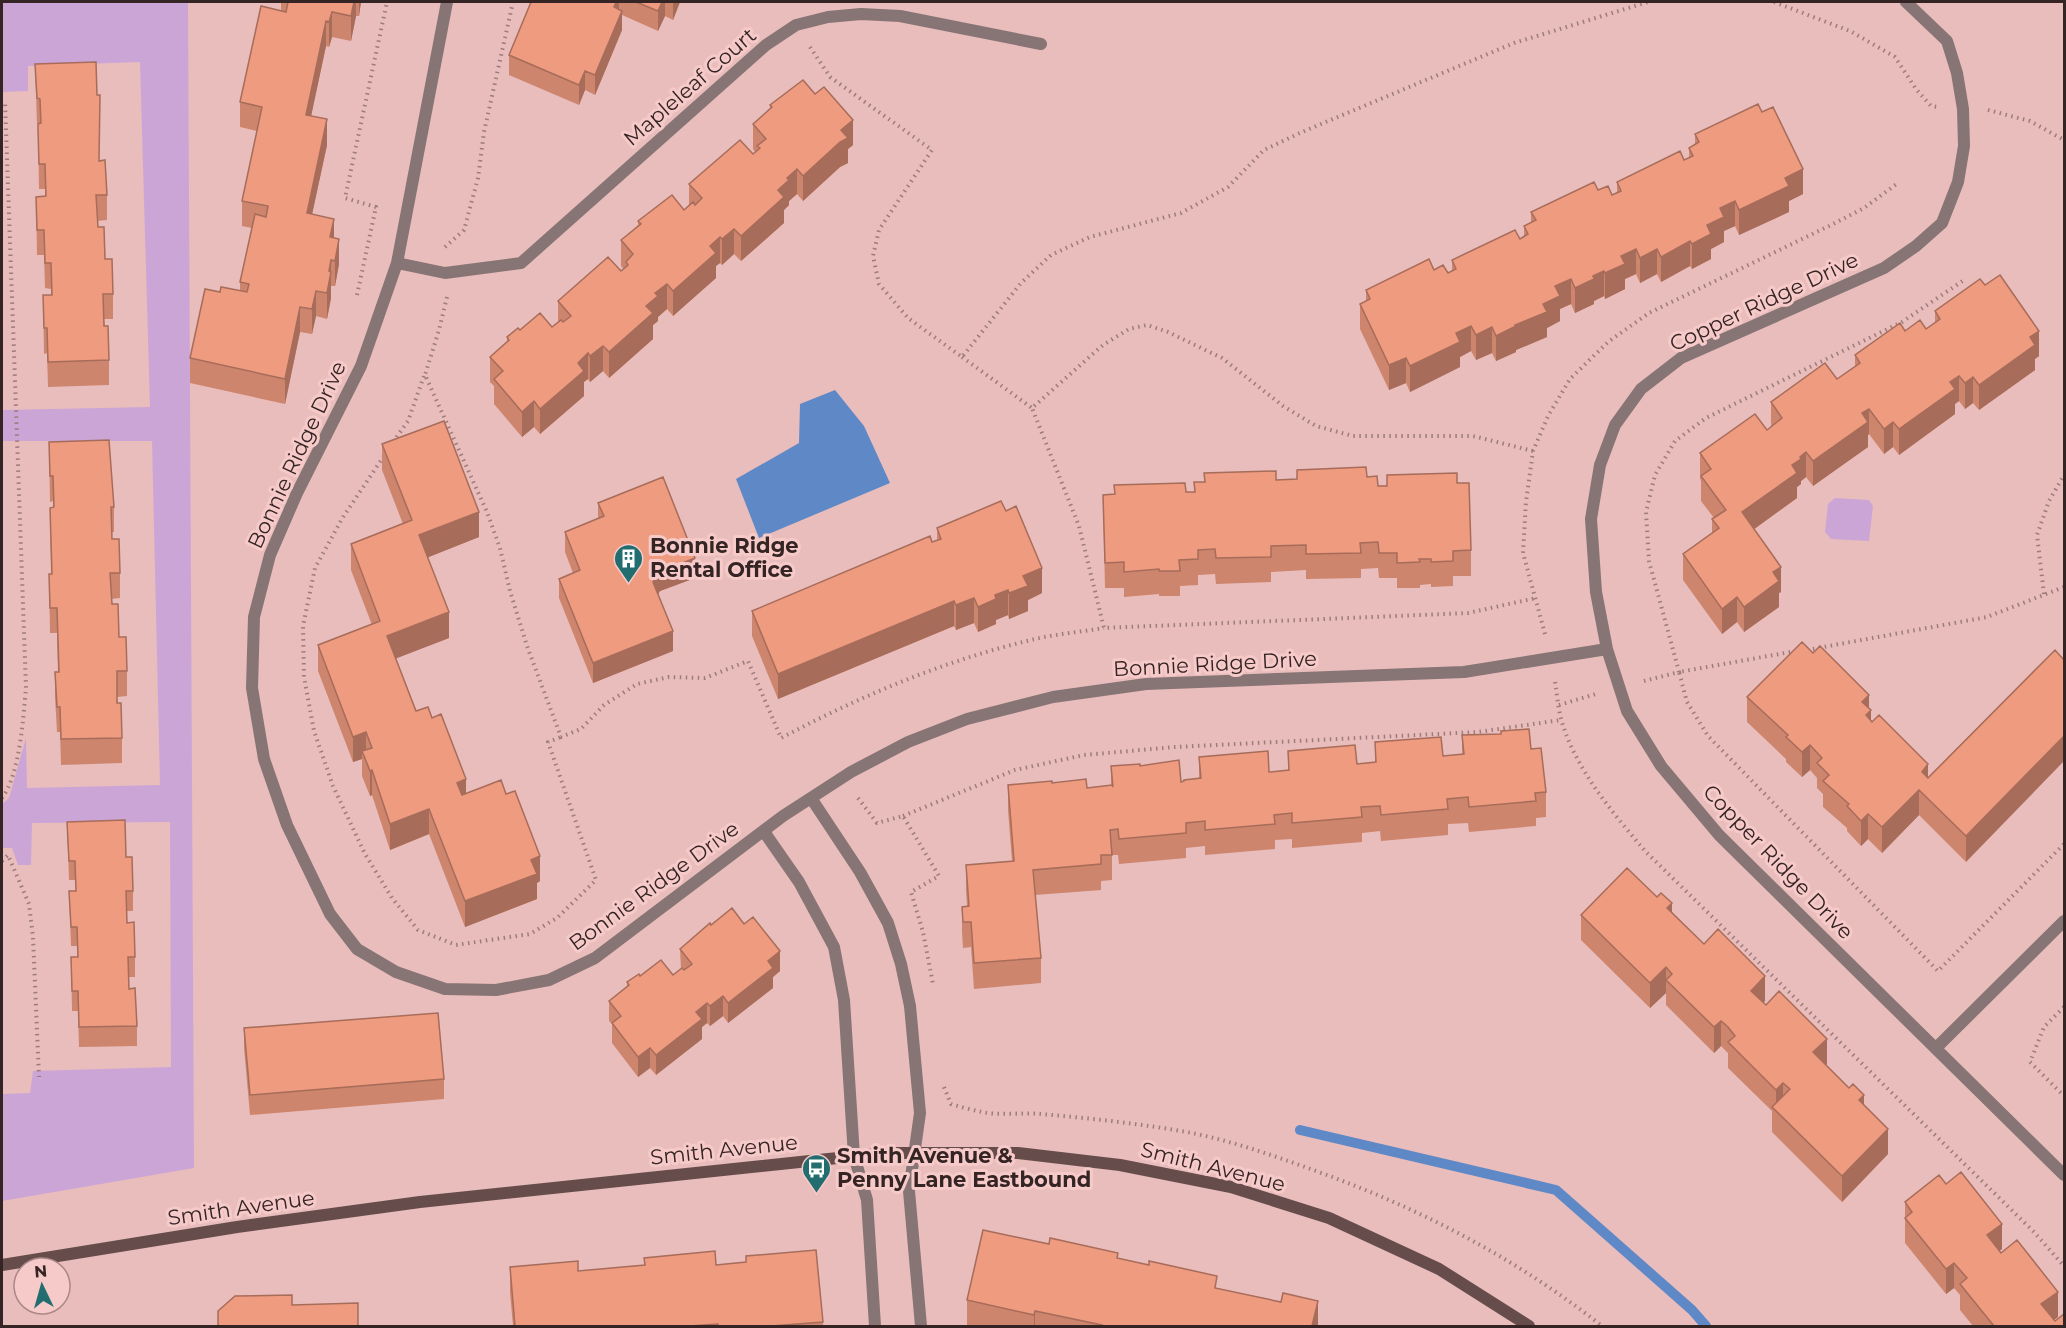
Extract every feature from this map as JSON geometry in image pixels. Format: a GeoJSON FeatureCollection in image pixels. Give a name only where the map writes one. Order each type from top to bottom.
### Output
{"type":"FeatureCollection","features":[{"type":"Feature","properties":{"kind":"main road","name":"Smith Avenue"},"geometry":{"type":"LineString","coordinates":[[2,1265],[237,1227],[420,1202],[854,1156],[915,1152],[1029,1155],[1120,1165],[1231,1187],[1329,1218],[1439,1269],[1529,1326]]}},
{"type":"Feature","properties":{"kind":"street","name":"Bonnie Ridge Drive"},"geometry":{"type":"LineString","coordinates":[[447,2],[397,262],[361,366],[297,493],[270,555],[254,617],[252,688],[264,759],[287,825],[330,914],[357,949],[396,972],[445,989],[496,990],[549,980],[595,958],[765,830],[851,772],[908,742],[967,719],[1053,697],[1146,684],[1464,672],[1606,649]]}},
{"type":"Feature","properties":{"kind":"street","name":"Copper Ridge Drive"},"geometry":{"type":"LineString","coordinates":[[1906,2],[1947,41],[1957,73],[1963,109],[1964,146],[1958,182],[1942,223],[1916,246],[1884,268],[1681,358],[1641,389],[1615,425],[1600,465],[1591,519],[1596,592],[1606,649],[1628,711],[1661,766],[1719,835],[2064,1174]]}},
{"type":"Feature","properties":{"kind":"street","name":"Mapleleaf Court"},"geometry":{"type":"LineString","coordinates":[[397,262],[445,273],[521,263],[766,45],[796,26],[828,17],[861,14],[890,16],[1041,44]]}},
{"type":"Feature","properties":{"kind":"street"},"geometry":{"type":"LineString","coordinates":[[811,798],[860,872],[888,923],[901,964],[910,1006],[920,1113],[909,1191],[921,1326]]}},
{"type":"Feature","properties":{"kind":"street","name":"Bonnie Ridge Drive"},"geometry":{"type":"LineString","coordinates":[[765,830],[766,836],[799,882],[834,947],[843,1000],[854,1156],[867,1200],[875,1326]]}},
{"type":"Feature","properties":{"kind":"street"},"geometry":{"type":"LineString","coordinates":[[1936,1048],[2064,921]]}},
{"type":"Feature","properties":{"kind":"path"},"geometry":{"type":"LineString","coordinates":[[356,300],[376,207],[345,198],[387,2]]}},
{"type":"Feature","properties":{"kind":"path"},"geometry":{"type":"LineString","coordinates":[[513,2],[484,132],[478,178],[464,230],[445,246],[447,295],[425,375],[408,421],[343,517],[315,568],[303,626],[304,677],[314,731],[333,786],[365,854],[392,898],[418,930],[456,945],[530,934],[557,918],[596,880],[548,742],[581,729],[604,705],[636,684],[669,677],[705,678],[747,661],[781,738],[837,709],[896,683],[960,660],[1033,639],[1104,628],[1468,613],[1536,598]]}},
{"type":"Feature","properties":{"kind":"path"},"geometry":{"type":"LineString","coordinates":[[962,357],[1021,282],[1051,255],[1090,237],[1181,213],[1228,187],[1264,150],[1302,132],[1514,43],[1648,2]]}},
{"type":"Feature","properties":{"kind":"path"},"geometry":{"type":"LineString","coordinates":[[1774,2],[1850,31],[1895,57],[1916,89],[1931,106],[1988,110],[2030,121],[2064,140]]}},
{"type":"Feature","properties":{"kind":"path"},"geometry":{"type":"LineString","coordinates":[[796,26],[830,77],[932,150],[879,231],[873,256],[879,284],[908,318],[1032,408],[1079,526],[1104,628]]}},
{"type":"Feature","properties":{"kind":"path"},"geometry":{"type":"LineString","coordinates":[[2,798],[14,767],[22,731],[26,688],[5,102]]}},
{"type":"Feature","properties":{"kind":"path"},"geometry":{"type":"LineString","coordinates":[[1898,183],[1864,207],[1829,226],[1649,313],[1608,342],[1570,379],[1548,416],[1533,451],[1526,502],[1523,553],[1551,658],[1561,720],[1580,763],[1605,804],[1645,851],[2033,1231],[2064,1266]]}},
{"type":"Feature","properties":{"kind":"path"},"geometry":{"type":"LineString","coordinates":[[1964,280],[1902,322],[1706,418],[1675,441],[1655,475],[1646,512],[1649,561],[1687,702],[1708,736],[1938,970],[2064,844]]}},
{"type":"Feature","properties":{"kind":"path"},"geometry":{"type":"LineString","coordinates":[[1032,408],[1103,345],[1129,329],[1147,325],[1168,332],[1222,358],[1283,406],[1316,426],[1353,436],[1473,436],[1533,451]]}},
{"type":"Feature","properties":{"kind":"path"},"geometry":{"type":"LineString","coordinates":[[425,375],[487,512],[497,539],[527,646],[561,737]]}},
{"type":"Feature","properties":{"kind":"path"},"geometry":{"type":"LineString","coordinates":[[2044,594],[2037,535],[2049,501],[2064,475]]}},
{"type":"Feature","properties":{"kind":"path"},"geometry":{"type":"LineString","coordinates":[[1559,705],[1679,672],[1987,617],[2064,587]]}},
{"type":"Feature","properties":{"kind":"path"},"geometry":{"type":"LineString","coordinates":[[858,798],[877,823],[903,816],[1015,770],[1084,755],[1175,747],[1478,732],[1561,720]]}},
{"type":"Feature","properties":{"kind":"path"},"geometry":{"type":"LineString","coordinates":[[903,816],[939,876],[911,892],[925,942],[934,995]]}},
{"type":"Feature","properties":{"kind":"path"},"geometry":{"type":"LineString","coordinates":[[2,861],[8,855],[29,904],[33,937],[39,1077]]}},
{"type":"Feature","properties":{"kind":"path"},"geometry":{"type":"LineString","coordinates":[[2064,1006],[2044,1028],[2030,1062],[2064,1096]]}},
{"type":"Feature","properties":{"kind":"path"},"geometry":{"type":"LineString","coordinates":[[944,1086],[951,1104]]}},
{"type":"Feature","properties":{"kind":"shaded area"},"geometry":{"type":"Polygon","coordinates":[[[2,2],[188,2],[194,1168],[2,1201],[2,1094],[30,1093],[33,1071],[171,1067],[170,822],[32,823],[31,865],[18,865],[12,848],[2,848],[2,804],[9,798],[26,738],[27,788],[160,785],[152,441],[2,441],[2,410],[150,407],[140,62],[28,66],[28,91],[2,92],[2,2]]]}},
{"type":"Feature","properties":{"kind":"shaded area"},"geometry":{"type":"Polygon","coordinates":[[[1835,498],[1869,500],[1873,506],[1869,541],[1831,539],[1825,532],[1828,504],[1835,498]]]}},
{"type":"Feature","properties":{"kind":"water"},"geometry":{"type":"Polygon","coordinates":[[[835,390],[864,426],[890,483],[759,538],[736,479],[799,443],[800,404],[835,390]]]}},
{"type":"Feature","properties":{"kind":"building"},"geometry":{"type":"Polygon","coordinates":[[[288,2],[354,2],[351,16],[332,12],[329,22],[326,21],[306,115],[327,119],[307,213],[334,219],[330,237],[339,239],[335,261],[331,260],[327,293],[316,291],[312,309],[300,307],[285,379],[190,358],[205,289],[220,292],[221,287],[247,292],[249,284],[240,282],[255,214],[266,217],[268,206],[242,201],[262,107],[240,102],[261,6],[286,12],[288,2]]]}},
{"type":"Feature","properties":{"kind":"building"},"geometry":{"type":"Polygon","coordinates":[[[531,2],[616,2],[614,7],[622,11],[595,75],[585,71],[579,85],[509,55],[531,2]]]}},
{"type":"Feature","properties":{"kind":"building"},"geometry":{"type":"Polygon","coordinates":[[[636,2],[662,2],[658,11],[636,2]]]}},
{"type":"Feature","properties":{"kind":"building"},"geometry":{"type":"Polygon","coordinates":[[[96,62],[97,95],[100,95],[99,161],[105,160],[107,195],[96,195],[98,227],[104,227],[105,259],[112,259],[113,294],[103,294],[104,326],[108,326],[109,360],[48,362],[43,295],[52,295],[51,263],[45,263],[44,230],[37,230],[36,197],[46,196],[45,164],[39,164],[38,124],[41,123],[35,64],[96,62]]]}},
{"type":"Feature","properties":{"kind":"building"},"geometry":{"type":"Polygon","coordinates":[[[803,80],[815,94],[824,87],[853,120],[841,130],[848,138],[840,142],[803,176],[797,169],[778,190],[784,197],[741,236],[734,229],[722,239],[720,237],[710,246],[716,253],[673,291],[667,284],[655,293],[658,296],[646,306],[653,313],[609,352],[603,346],[590,356],[588,353],[578,363],[584,371],[540,409],[534,401],[522,412],[494,379],[503,371],[490,357],[509,340],[507,337],[518,328],[520,330],[540,313],[552,327],[571,316],[558,301],[608,257],[621,271],[628,265],[626,262],[633,254],[621,240],[641,224],[638,221],[672,195],[684,210],[693,202],[695,205],[702,198],[689,184],[740,140],[753,154],[760,148],[757,146],[766,139],[753,124],[772,107],[770,105],[803,80]]]}},
{"type":"Feature","properties":{"kind":"building"},"geometry":{"type":"Polygon","coordinates":[[[1758,104],[1762,112],[1773,107],[1803,169],[1785,178],[1789,186],[1739,210],[1735,201],[1720,208],[1724,217],[1707,225],[1711,234],[1692,244],[1690,241],[1661,257],[1657,249],[1640,258],[1636,249],[1621,256],[1625,264],[1593,276],[1594,279],[1575,288],[1571,279],[1555,286],[1560,296],[1543,304],[1547,312],[1515,325],[1496,336],[1492,327],[1476,335],[1471,326],[1456,333],[1460,342],[1410,366],[1406,358],[1389,365],[1360,304],[1370,299],[1366,290],[1429,259],[1434,270],[1443,265],[1448,273],[1456,269],[1452,260],[1515,230],[1520,239],[1528,234],[1524,226],[1536,220],[1531,212],[1594,182],[1598,190],[1608,186],[1612,195],[1621,191],[1617,182],[1680,151],[1684,160],[1693,156],[1689,148],[1699,142],[1695,134],[1758,104]]]}},
{"type":"Feature","properties":{"kind":"building"},"geometry":{"type":"Polygon","coordinates":[[[2000,275],[2039,331],[2030,337],[2035,345],[1979,385],[1973,377],[1965,383],[1959,376],[1950,382],[1955,389],[1899,429],[1893,422],[1884,429],[1869,409],[1862,413],[1868,422],[1813,461],[1806,452],[1800,457],[1801,459],[1792,465],[1797,473],[1742,512],[1781,567],[1773,572],[1779,581],[1744,607],[1737,597],[1722,609],[1683,554],[1719,528],[1712,519],[1726,510],[1701,476],[1711,469],[1700,453],[1755,414],[1767,430],[1782,418],[1771,402],[1825,363],[1837,379],[1860,363],[1855,355],[1900,323],[1905,331],[1920,320],[1926,329],[1940,319],[1935,311],[1980,279],[1985,285],[2000,275]]]}},
{"type":"Feature","properties":{"kind":"building"},"geometry":{"type":"Polygon","coordinates":[[[444,421],[479,512],[419,535],[449,612],[387,636],[416,711],[428,707],[432,718],[441,714],[466,779],[457,783],[462,795],[501,780],[506,794],[515,791],[540,856],[531,860],[537,874],[465,901],[429,809],[390,824],[372,770],[370,771],[362,751],[372,748],[366,732],[353,737],[318,645],[380,621],[351,544],[412,520],[382,444],[444,421]]]}},
{"type":"Feature","properties":{"kind":"building"},"geometry":{"type":"Polygon","coordinates":[[[109,440],[114,507],[111,507],[112,539],[119,539],[120,573],[110,573],[112,604],[118,604],[119,637],[126,637],[127,671],[117,671],[117,703],[121,703],[122,738],[61,739],[60,707],[57,707],[55,672],[59,672],[57,608],[50,608],[49,574],[52,574],[50,508],[54,507],[49,442],[109,440]]]}},
{"type":"Feature","properties":{"kind":"building"},"geometry":{"type":"Polygon","coordinates":[[[1366,467],[1367,477],[1377,476],[1378,486],[1387,486],[1387,475],[1457,473],[1457,483],[1469,483],[1471,550],[1453,551],[1453,561],[1431,562],[1431,559],[1419,559],[1420,562],[1397,563],[1397,553],[1379,553],[1378,542],[1360,543],[1361,553],[1306,554],[1306,545],[1271,546],[1271,557],[1216,558],[1215,549],[1198,550],[1198,559],[1179,560],[1180,571],[1159,571],[1159,569],[1124,572],[1124,562],[1105,563],[1103,495],[1115,494],[1114,485],[1185,483],[1186,492],[1195,492],[1194,482],[1205,482],[1204,473],[1276,471],[1276,480],[1297,479],[1297,470],[1366,467]]]}},
{"type":"Feature","properties":{"kind":"building","name":"Bonnie Ridge Rental Office"},"geometry":{"type":"Polygon","coordinates":[[[663,477],[695,558],[660,572],[653,582],[673,631],[593,663],[559,579],[580,570],[565,532],[604,516],[598,503],[663,477]]]}},
{"type":"Feature","properties":{"kind":"building"},"geometry":{"type":"Polygon","coordinates":[[[1001,501],[1006,511],[1016,506],[1042,568],[1023,576],[1028,586],[995,595],[996,599],[978,607],[974,598],[956,605],[954,601],[778,674],[752,611],[930,536],[932,542],[941,539],[937,528],[1001,501]]]}},
{"type":"Feature","properties":{"kind":"building"},"geometry":{"type":"Polygon","coordinates":[[[1802,642],[1813,653],[1820,646],[1869,695],[1862,702],[1871,710],[1866,715],[1872,722],[1879,715],[1928,764],[1922,772],[1928,778],[2055,650],[2064,660],[2064,736],[1966,836],[1919,790],[1882,827],[1868,814],[1861,821],[1847,806],[1849,804],[1823,781],[1829,775],[1817,763],[1822,758],[1810,745],[1802,752],[1786,737],[1788,735],[1747,697],[1802,642]]]}},
{"type":"Feature","properties":{"kind":"building"},"geometry":{"type":"Polygon","coordinates":[[[1529,729],[1531,749],[1541,748],[1546,792],[1535,793],[1536,801],[1469,807],[1468,797],[1447,799],[1448,809],[1381,815],[1380,806],[1361,807],[1362,817],[1292,823],[1292,813],[1274,815],[1275,824],[1205,830],[1205,821],[1186,823],[1186,833],[1119,839],[1118,829],[1110,830],[1112,855],[1101,855],[1101,864],[1033,870],[1041,958],[974,963],[971,922],[963,922],[962,907],[969,906],[966,865],[1014,861],[1008,785],[1086,779],[1087,788],[1112,785],[1113,787],[1111,766],[1140,764],[1140,766],[1179,760],[1181,782],[1201,778],[1199,757],[1268,751],[1269,772],[1289,770],[1288,751],[1355,745],[1357,764],[1376,762],[1375,742],[1441,737],[1443,756],[1464,754],[1462,735],[1501,734],[1501,731],[1529,729]]]}},
{"type":"Feature","properties":{"kind":"building"},"geometry":{"type":"Polygon","coordinates":[[[125,820],[126,857],[132,857],[133,891],[126,891],[127,923],[134,922],[135,957],[128,957],[129,989],[135,988],[137,1026],[79,1027],[78,991],[72,991],[71,957],[78,957],[77,927],[71,927],[69,891],[76,891],[75,861],[69,861],[67,822],[125,820]]]}},
{"type":"Feature","properties":{"kind":"building"},"geometry":{"type":"Polygon","coordinates":[[[1627,868],[1657,897],[1661,893],[1672,903],[1667,908],[1704,944],[1718,929],[1765,976],[1751,991],[1766,1005],[1779,991],[1827,1039],[1813,1052],[1849,1088],[1853,1084],[1864,1095],[1859,1100],[1888,1129],[1842,1176],[1772,1107],[1790,1089],[1783,1083],[1776,1090],[1728,1042],[1735,1036],[1728,1027],[1721,1021],[1714,1027],[1666,980],[1672,974],[1666,967],[1650,983],[1581,915],[1627,868]]]}},
{"type":"Feature","properties":{"kind":"building"},"geometry":{"type":"Polygon","coordinates":[[[732,908],[744,924],[753,917],[780,951],[768,961],[773,968],[728,1003],[723,996],[710,1006],[707,1003],[696,1012],[702,1019],[656,1055],[650,1048],[638,1057],[612,1023],[621,1016],[609,1001],[629,985],[627,982],[639,974],[640,976],[661,960],[673,975],[692,964],[680,949],[710,923],[711,925],[732,908]]]}},
{"type":"Feature","properties":{"kind":"building"},"geometry":{"type":"Polygon","coordinates":[[[438,1013],[444,1079],[250,1095],[244,1028],[438,1013]]]}},
{"type":"Feature","properties":{"kind":"building"},"geometry":{"type":"Polygon","coordinates":[[[1961,1172],[2002,1224],[1987,1235],[2001,1253],[2017,1240],[2058,1292],[2041,1304],[2055,1321],[2064,1314],[2064,1326],[1994,1326],[1960,1284],[1967,1278],[1954,1263],[1946,1269],[1905,1218],[1912,1212],[1905,1202],[1939,1175],[1946,1184],[1961,1172]]]}},
{"type":"Feature","properties":{"kind":"building"},"geometry":{"type":"Polygon","coordinates":[[[983,1230],[1049,1244],[1050,1238],[1118,1253],[1117,1258],[1149,1265],[1149,1261],[1217,1276],[1215,1288],[1281,1302],[1283,1293],[1318,1301],[1312,1326],[1101,1326],[1035,1311],[1034,1315],[967,1300],[983,1230]]]}},
{"type":"Feature","properties":{"kind":"building"},"geometry":{"type":"Polygon","coordinates":[[[816,1250],[823,1322],[771,1326],[718,1326],[718,1324],[515,1326],[510,1267],[578,1261],[578,1271],[645,1265],[644,1258],[715,1251],[716,1265],[746,1262],[746,1256],[816,1250]]]}},
{"type":"Feature","properties":{"kind":"building"},"geometry":{"type":"Polygon","coordinates":[[[292,1295],[292,1305],[358,1303],[358,1326],[218,1326],[218,1311],[235,1296],[292,1295]]]}},
{"type":"Feature","properties":{"kind":"waterway"},"geometry":{"type":"LineString","coordinates":[[1300,1130],[1556,1190],[1692,1310],[1706,1326]]}},
{"type":"Feature","properties":{"kind":"place","name":"Bonnie Ridge Rental Office"},"geometry":{"type":"Point","coordinates":[629,584]}},
{"type":"Feature","properties":{"kind":"place","name":"Smith Avenue & Penny Lane Eastbound"},"geometry":{"type":"Point","coordinates":[816,1194]}}]}
